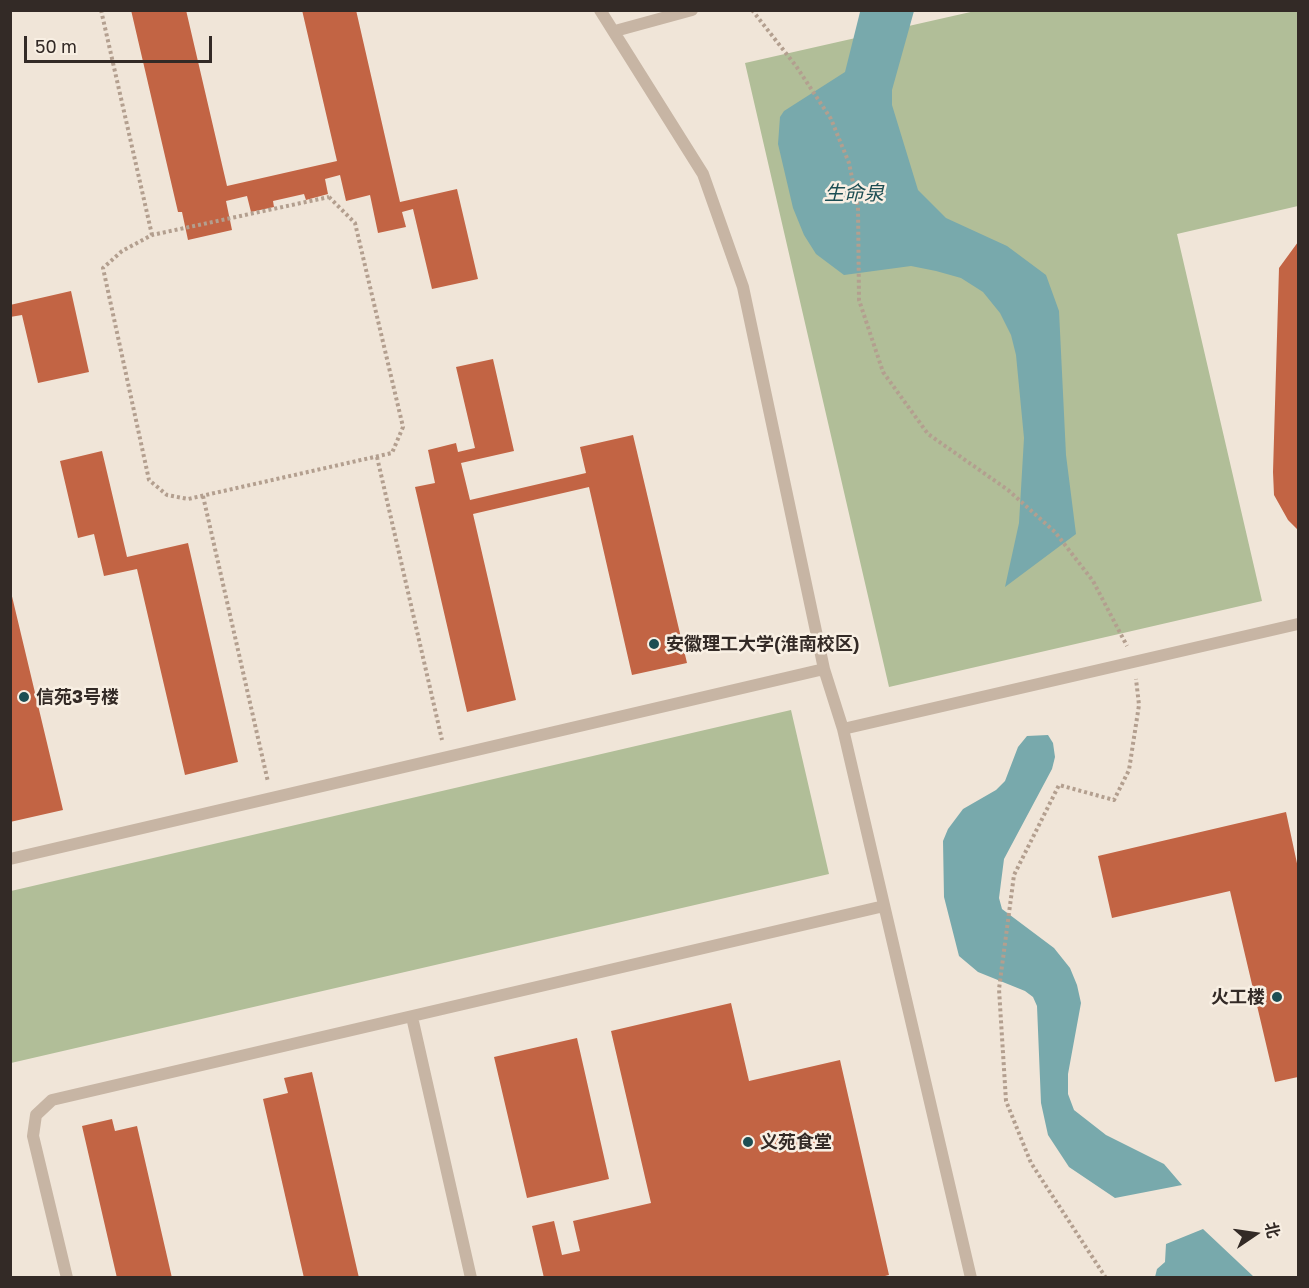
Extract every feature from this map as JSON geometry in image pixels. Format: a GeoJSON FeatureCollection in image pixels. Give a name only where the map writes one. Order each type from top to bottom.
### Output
{"type":"FeatureCollection","features":[{"type":"Feature","properties":{"kind":"lane"},"geometry":{"type":"LineString","coordinates":[[600,10],[703,174],[743,287],[824,669],[843,729],[971,1278]]}},
{"type":"Feature","properties":{"kind":"lane"},"geometry":{"type":"LineString","coordinates":[[615,31],[692,10]]}},
{"type":"Feature","properties":{"kind":"lane"},"geometry":{"type":"LineString","coordinates":[[843,729],[1134,660],[1299,624]]}},
{"type":"Feature","properties":{"kind":"lane"},"geometry":{"type":"LineString","coordinates":[[10,859],[824,669]]}},
{"type":"Feature","properties":{"kind":"lane"},"geometry":{"type":"LineString","coordinates":[[67,1278],[33,1136],[33,1125],[43,1106],[52,1100],[884,906]]}},
{"type":"Feature","properties":{"kind":"lane"},"geometry":{"type":"LineString","coordinates":[[412,1017],[471,1278]]}},
{"type":"Feature","properties":{"kind":"path"},"geometry":{"type":"LineString","coordinates":[[101,10],[152,236]]}},
{"type":"Feature","properties":{"kind":"path"},"geometry":{"type":"LineString","coordinates":[[752,10],[796,66],[831,119],[849,163],[858,207],[859,300],[883,372],[928,434],[1008,490],[1055,532],[1093,581],[1134,660],[1139,705],[1129,770],[1114,800],[1059,785],[1014,875],[999,989],[1006,1101],[1032,1163],[1106,1278]]}},
{"type":"Feature","properties":{"kind":"path"},"geometry":{"type":"LineString","coordinates":[[329,197],[355,223],[403,427],[392,453],[377,457],[188,499],[167,495],[149,480],[103,268],[122,251],[152,236],[329,197]]}},
{"type":"Feature","properties":{"kind":"path"},"geometry":{"type":"LineString","coordinates":[[377,457],[446,758]]}},
{"type":"Feature","properties":{"kind":"path"},"geometry":{"type":"LineString","coordinates":[[203,496],[272,798]]}},
{"type":"Feature","properties":{"kind":"green space"},"geometry":{"type":"Polygon","coordinates":[[[975,11],[1298,11],[1298,206],[1177,234],[1262,601],[889,687],[745,63],[975,11]]]}},
{"type":"Feature","properties":{"kind":"green space"},"geometry":{"type":"Polygon","coordinates":[[[791,710],[829,874],[11,1063],[11,891],[791,710]]]}},
{"type":"Feature","properties":{"kind":"water","name":"生命泉"},"geometry":{"type":"Polygon","coordinates":[[[867,10],[914,11],[892,90],[892,105],[918,190],[946,218],[1007,246],[1046,275],[1059,311],[1066,455],[1076,534],[1005,587],[1019,523],[1024,438],[1016,355],[1011,335],[1000,313],[983,292],[961,278],[936,271],[911,266],[844,275],[816,254],[804,235],[793,208],[778,144],[780,117],[784,111],[845,72],[860,12],[867,10]]]}},
{"type":"Feature","properties":{"kind":"water"},"geometry":{"type":"Polygon","coordinates":[[[1048,735],[1053,743],[1055,757],[1052,769],[1004,859],[999,898],[1002,909],[1054,948],[1070,968],[1077,985],[1081,1003],[1068,1074],[1068,1094],[1074,1110],[1106,1135],[1164,1164],[1182,1185],[1115,1198],[1069,1167],[1048,1135],[1041,1103],[1037,1006],[1033,997],[1025,991],[978,972],[959,956],[944,897],[943,841],[948,829],[963,809],[996,790],[1005,781],[1018,747],[1027,736],[1048,735]]]}},
{"type":"Feature","properties":{"kind":"water"},"geometry":{"type":"Polygon","coordinates":[[[1203,1229],[1254,1277],[1155,1277],[1157,1269],[1165,1262],[1166,1244],[1203,1229]]]}},
{"type":"Feature","properties":{"kind":"building"},"geometry":{"type":"Polygon","coordinates":[[[131,10],[186,10],[227,186],[337,161],[302,10],[356,10],[400,202],[457,189],[478,279],[432,289],[413,209],[402,212],[406,227],[378,233],[370,195],[346,201],[340,175],[325,179],[328,194],[306,200],[304,194],[273,201],[274,207],[251,212],[247,196],[226,201],[232,230],[188,240],[182,212],[178,212],[131,10]]]}},
{"type":"Feature","properties":{"kind":"building"},"geometry":{"type":"Polygon","coordinates":[[[1298,242],[1298,530],[1288,520],[1274,495],[1273,472],[1279,268],[1298,242]]]}},
{"type":"Feature","properties":{"kind":"building"},"geometry":{"type":"Polygon","coordinates":[[[71,291],[89,372],[38,383],[22,315],[10,317],[10,305],[71,291]]]}},
{"type":"Feature","properties":{"kind":"building"},"geometry":{"type":"Polygon","coordinates":[[[493,359],[514,451],[461,463],[470,500],[586,473],[580,447],[633,435],[687,663],[632,675],[589,487],[473,514],[516,700],[467,712],[415,487],[435,483],[428,450],[456,443],[458,452],[475,448],[456,367],[493,359]]]}},
{"type":"Feature","properties":{"kind":"building"},"geometry":{"type":"Polygon","coordinates":[[[102,451],[127,557],[188,543],[238,762],[185,775],[137,569],[104,576],[94,534],[78,538],[60,461],[102,451]]]}},
{"type":"Feature","properties":{"kind":"building","name":"信苑3号楼"},"geometry":{"type":"Polygon","coordinates":[[[10,588],[63,810],[10,822],[10,588]]]}},
{"type":"Feature","properties":{"kind":"building","name":"火工楼"},"geometry":{"type":"Polygon","coordinates":[[[1286,812],[1298,868],[1298,1077],[1275,1082],[1230,891],[1112,918],[1098,856],[1286,812]]]}},
{"type":"Feature","properties":{"kind":"building","name":"义苑食堂"},"geometry":{"type":"Polygon","coordinates":[[[731,1003],[749,1081],[840,1060],[889,1275],[877,1278],[544,1278],[532,1226],[554,1221],[562,1255],[580,1251],[573,1221],[651,1203],[611,1031],[731,1003]]]}},
{"type":"Feature","properties":{"kind":"building"},"geometry":{"type":"Polygon","coordinates":[[[577,1038],[609,1179],[527,1198],[494,1057],[577,1038]]]}},
{"type":"Feature","properties":{"kind":"building"},"geometry":{"type":"Polygon","coordinates":[[[312,1072],[359,1278],[304,1278],[263,1099],[288,1093],[284,1078],[312,1072]]]}},
{"type":"Feature","properties":{"kind":"building"},"geometry":{"type":"Polygon","coordinates":[[[112,1119],[115,1131],[137,1126],[172,1278],[117,1278],[82,1126],[112,1119]]]}},
{"type":"Feature","properties":{"kind":"place","name":"安徽理工大学(淮南校区)"},"geometry":{"type":"Point","coordinates":[654,644]}},
{"type":"Feature","properties":{"kind":"place","name":"信苑3号楼"},"geometry":{"type":"Point","coordinates":[24,697]}},
{"type":"Feature","properties":{"kind":"place","name":"火工楼"},"geometry":{"type":"Point","coordinates":[1277,997]}},
{"type":"Feature","properties":{"kind":"place","name":"义苑食堂"},"geometry":{"type":"Point","coordinates":[748,1142]}}]}
